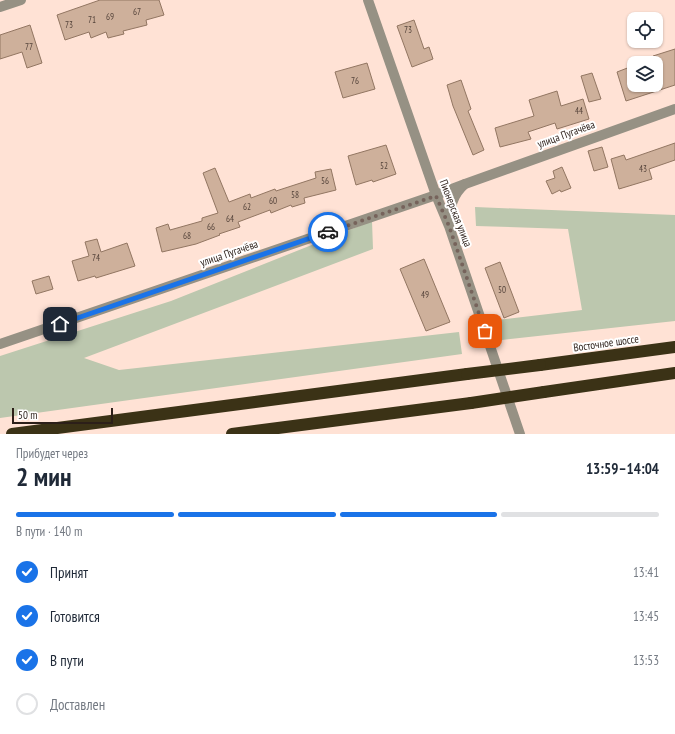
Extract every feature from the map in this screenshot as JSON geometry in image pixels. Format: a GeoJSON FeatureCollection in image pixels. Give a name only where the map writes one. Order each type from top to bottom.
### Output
{"type":"FeatureCollection","features":[{"type":"Feature","properties":{"kind":"highway","name":"Восточное шоссе"},"geometry":{"type":"LineString","coordinates":[[12,434],[675,347]]}},
{"type":"Feature","properties":{"kind":"highway"},"geometry":{"type":"LineString","coordinates":[[232,434],[471,403],[675,373]]}},
{"type":"Feature","properties":{"kind":"street"},"geometry":{"type":"LineString","coordinates":[[0,7],[21,0]]}},
{"type":"Feature","properties":{"kind":"street","name":"Пионерская улица"},"geometry":{"type":"LineString","coordinates":[[368,0],[436,196],[449,226],[520,434]]}},
{"type":"Feature","properties":{"kind":"street","name":"улица Пугачёва"},"geometry":{"type":"LineString","coordinates":[[0,344],[436,196],[465,184],[675,109]]}},
{"type":"Feature","properties":{"kind":"street"},"geometry":{"type":"LineString","coordinates":[[449,226],[451,208],[455,196],[459,189],[465,184]]}},
{"type":"Feature","properties":{"kind":"green space"},"geometry":{"type":"Polygon","coordinates":[[[475,207],[675,215],[675,321],[502,340],[497,320],[582,310],[568,229],[476,226],[475,207]]]}},
{"type":"Feature","properties":{"kind":"green space"},"geometry":{"type":"Polygon","coordinates":[[[372,221],[373,249],[84,358],[119,370],[459,332],[462,354],[0,418],[0,356],[171,301],[372,221]]]}},
{"type":"Feature","properties":{"kind":"building"},"geometry":{"type":"Polygon","coordinates":[[[100,0],[159,0],[164,15],[146,20],[147,25],[123,31],[124,34],[108,38],[106,32],[91,38],[89,32],[65,40],[57,15],[100,0]]]}},
{"type":"Feature","properties":{"kind":"building"},"geometry":{"type":"Polygon","coordinates":[[[414,20],[424,49],[429,47],[433,59],[412,67],[397,26],[414,20]]]}},
{"type":"Feature","properties":{"kind":"building"},"geometry":{"type":"Polygon","coordinates":[[[30,25],[42,63],[27,68],[22,52],[0,59],[0,35],[30,25]]]}},
{"type":"Feature","properties":{"kind":"building"},"geometry":{"type":"Polygon","coordinates":[[[675,49],[675,85],[663,89],[663,56],[653,56],[675,49]]]}},
{"type":"Feature","properties":{"kind":"building"},"geometry":{"type":"Polygon","coordinates":[[[367,63],[375,89],[343,98],[335,72],[367,63]]]}},
{"type":"Feature","properties":{"kind":"building"},"geometry":{"type":"Polygon","coordinates":[[[627,68],[627,92],[654,92],[626,101],[617,72],[627,68]]]}},
{"type":"Feature","properties":{"kind":"building"},"geometry":{"type":"Polygon","coordinates":[[[592,73],[601,99],[589,102],[581,76],[592,73]]]}},
{"type":"Feature","properties":{"kind":"building"},"geometry":{"type":"Polygon","coordinates":[[[461,80],[471,109],[468,111],[484,150],[473,155],[453,106],[447,85],[461,80]]]}},
{"type":"Feature","properties":{"kind":"building"},"geometry":{"type":"Polygon","coordinates":[[[557,91],[561,106],[583,99],[589,119],[557,129],[555,123],[528,132],[531,139],[500,147],[495,128],[534,116],[529,100],[557,91]]]}},
{"type":"Feature","properties":{"kind":"building"},"geometry":{"type":"Polygon","coordinates":[[[675,143],[675,160],[649,169],[652,179],[619,189],[611,159],[624,155],[626,160],[675,143]]]}},
{"type":"Feature","properties":{"kind":"building"},"geometry":{"type":"Polygon","coordinates":[[[386,145],[396,174],[373,182],[372,180],[356,185],[348,156],[386,145]]]}},
{"type":"Feature","properties":{"kind":"building"},"geometry":{"type":"Polygon","coordinates":[[[602,147],[608,167],[594,171],[588,151],[602,147]]]}},
{"type":"Feature","properties":{"kind":"building"},"geometry":{"type":"Polygon","coordinates":[[[562,167],[571,188],[561,192],[560,190],[552,194],[546,181],[555,178],[553,171],[562,167]]]}},
{"type":"Feature","properties":{"kind":"building"},"geometry":{"type":"Polygon","coordinates":[[[215,168],[229,202],[250,194],[251,198],[275,189],[276,191],[316,178],[315,172],[331,169],[336,190],[304,198],[305,203],[292,207],[291,205],[271,213],[270,210],[238,222],[240,227],[196,244],[162,252],[156,228],[168,224],[170,230],[202,221],[202,218],[218,213],[203,173],[215,168]]]}},
{"type":"Feature","properties":{"kind":"building"},"geometry":{"type":"Polygon","coordinates":[[[97,239],[101,252],[127,243],[135,266],[96,278],[95,276],[78,281],[72,261],[89,256],[85,242],[97,239]]]}},
{"type":"Feature","properties":{"kind":"building"},"geometry":{"type":"Polygon","coordinates":[[[424,259],[450,322],[426,331],[400,269],[424,259]]]}},
{"type":"Feature","properties":{"kind":"building"},"geometry":{"type":"Polygon","coordinates":[[[500,262],[519,312],[504,318],[485,268],[500,262]]]}},
{"type":"Feature","properties":{"kind":"building"},"geometry":{"type":"Polygon","coordinates":[[[49,276],[53,289],[36,294],[32,281],[49,276]]]}},
{"type":"Feature","properties":{"kind":"way so far"},"geometry":{"type":"LineString","coordinates":[[328,232],[436,196],[449,226],[485,331]]}},
{"type":"Feature","properties":{"kind":"route"},"geometry":{"type":"LineString","coordinates":[[60,324],[328,232]]}}]}
